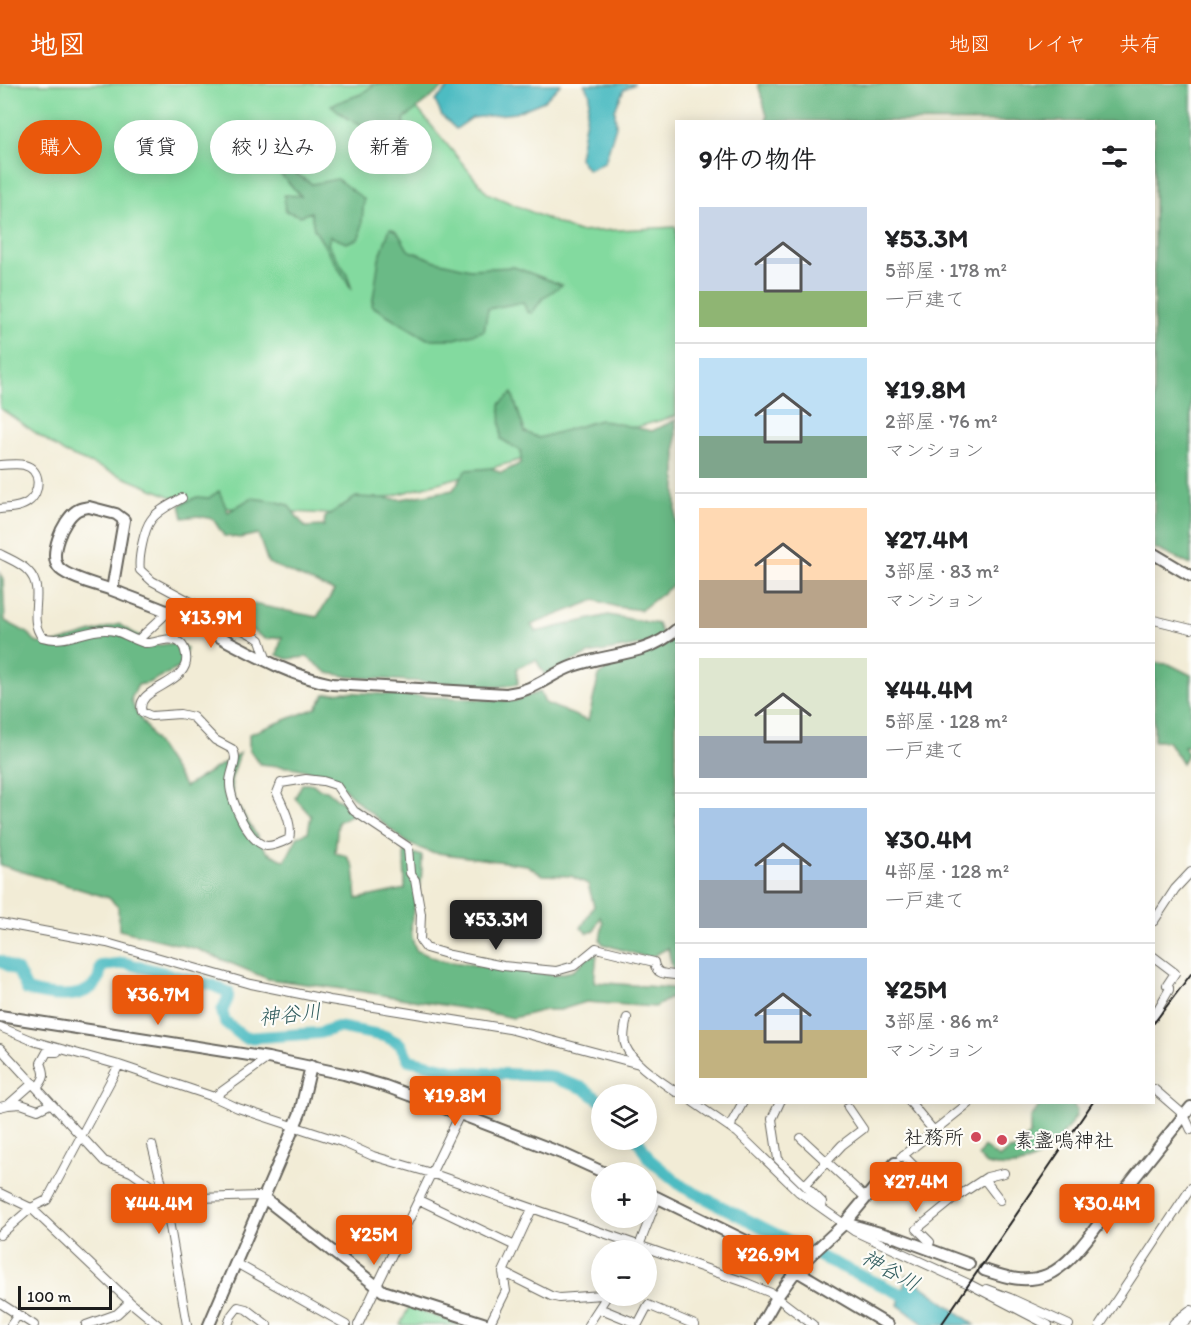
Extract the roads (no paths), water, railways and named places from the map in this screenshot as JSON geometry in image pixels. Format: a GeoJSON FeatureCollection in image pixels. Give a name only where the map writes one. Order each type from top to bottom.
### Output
{"type":"FeatureCollection","features":[{"type":"Feature","properties":{"kind":"highway"},"geometry":{"type":"LineString","coordinates":[[1176,1325],[1191,1313]]}},
{"type":"Feature","properties":{"kind":"street"},"geometry":{"type":"LineString","coordinates":[[0,465],[22,464],[32,468],[38,484],[36,492],[28,502],[0,509]]}},
{"type":"Feature","properties":{"kind":"street"},"geometry":{"type":"LineString","coordinates":[[182,498],[161,510],[151,520],[142,545],[140,570],[152,581],[260,640],[267,661]]}},
{"type":"Feature","properties":{"kind":"street"},"geometry":{"type":"LineString","coordinates":[[112,590],[124,520],[116,514],[89,507],[76,511],[65,524],[58,539],[55,551],[59,568],[112,590],[168,612],[267,661],[313,680],[332,684],[506,694],[522,692],[571,667],[592,660],[647,649],[675,631]]}},
{"type":"Feature","properties":{"kind":"street"},"geometry":{"type":"LineString","coordinates":[[0,554],[30,572],[35,582],[34,623],[42,637],[51,640],[106,630],[150,643],[169,639],[177,641],[183,647],[186,657],[181,672],[173,680],[143,698],[140,706],[142,712],[151,716],[180,714],[193,717],[215,740],[232,748],[236,757],[230,784],[231,795],[240,818],[251,836],[260,843],[268,846],[289,839],[291,831],[289,822],[277,793],[281,783],[306,779],[336,785],[354,811],[408,847],[410,873],[415,880],[421,914],[420,940],[426,948],[450,956],[503,966],[556,971],[573,966],[596,948],[654,962],[655,969],[661,974],[675,975]]}},
{"type":"Feature","properties":{"kind":"street"},"geometry":{"type":"LineString","coordinates":[[1155,555],[1191,576]]}},
{"type":"Feature","properties":{"kind":"street"},"geometry":{"type":"LineString","coordinates":[[138,640],[168,612]]}},
{"type":"Feature","properties":{"kind":"street"},"geometry":{"type":"LineString","coordinates":[[1155,620],[1191,629]]}},
{"type":"Feature","properties":{"kind":"street"},"geometry":{"type":"LineString","coordinates":[[1155,919],[1175,889],[1191,872]]}},
{"type":"Feature","properties":{"kind":"street"},"geometry":{"type":"LineString","coordinates":[[0,922],[107,943],[251,984],[330,1000],[509,1029],[639,1064]]}},
{"type":"Feature","properties":{"kind":"street"},"geometry":{"type":"LineString","coordinates":[[1155,958],[1175,973],[1167,985],[1168,990],[1155,1014]]}},
{"type":"Feature","properties":{"kind":"street"},"geometry":{"type":"LineString","coordinates":[[0,1016],[311,1066],[385,1086],[591,1167]]}},
{"type":"Feature","properties":{"kind":"street"},"geometry":{"type":"LineString","coordinates":[[627,1018],[624,1032],[625,1046],[639,1064],[675,1091]]}},
{"type":"Feature","properties":{"kind":"street"},"geometry":{"type":"LineString","coordinates":[[0,1027],[36,1042],[119,1065],[214,1097],[238,1108],[342,1142],[372,1155],[432,1173],[617,1240]]}},
{"type":"Feature","properties":{"kind":"street"},"geometry":{"type":"LineString","coordinates":[[0,1048],[104,1161],[131,1172],[164,1192],[200,1198],[260,1196],[383,1291],[489,1325],[506,1291],[503,1272],[532,1209]]}},
{"type":"Feature","properties":{"kind":"street"},"geometry":{"type":"LineString","coordinates":[[4,1106],[45,1079],[41,1063],[47,1052],[63,1053],[64,1050]]}},
{"type":"Feature","properties":{"kind":"street"},"geometry":{"type":"LineString","coordinates":[[214,1097],[268,1058]]}},
{"type":"Feature","properties":{"kind":"street"},"geometry":{"type":"LineString","coordinates":[[0,1235],[31,1208],[47,1200],[119,1065]]}},
{"type":"Feature","properties":{"kind":"street"},"geometry":{"type":"LineString","coordinates":[[209,1325],[295,1126],[311,1066]]}},
{"type":"Feature","properties":{"kind":"street"},"geometry":{"type":"LineString","coordinates":[[1155,1090],[1188,1111],[1191,1130]]}},
{"type":"Feature","properties":{"kind":"street"},"geometry":{"type":"LineString","coordinates":[[4,1106],[21,1104],[38,1110],[50,1104]]}},
{"type":"Feature","properties":{"kind":"street"},"geometry":{"type":"LineString","coordinates":[[696,1104],[731,1128],[799,1192],[854,1231],[980,1290],[1048,1325]]}},
{"type":"Feature","properties":{"kind":"street"},"geometry":{"type":"LineString","coordinates":[[731,1128],[742,1104]]}},
{"type":"Feature","properties":{"kind":"street"},"geometry":{"type":"LineString","coordinates":[[779,1104],[772,1119],[778,1159],[822,1202],[821,1207]]}},
{"type":"Feature","properties":{"kind":"street"},"geometry":{"type":"LineString","coordinates":[[912,1104],[933,1130]]}},
{"type":"Feature","properties":{"kind":"street"},"geometry":{"type":"LineString","coordinates":[[760,1325],[777,1296],[799,1267],[845,1223],[899,1159],[967,1104]]}},
{"type":"Feature","properties":{"kind":"street"},"geometry":{"type":"LineString","coordinates":[[805,1185],[842,1145],[863,1129],[848,1107]]}},
{"type":"Feature","properties":{"kind":"street"},"geometry":{"type":"LineString","coordinates":[[984,1270],[1009,1279],[1020,1280],[1046,1275],[1060,1268],[1082,1244],[1188,1111]]}},
{"type":"Feature","properties":{"kind":"street"},"geometry":{"type":"LineString","coordinates":[[358,1325],[460,1114]]}},
{"type":"Feature","properties":{"kind":"street"},"geometry":{"type":"LineString","coordinates":[[801,1138],[866,1198]]}},
{"type":"Feature","properties":{"kind":"street"},"geometry":{"type":"LineString","coordinates":[[152,1145],[164,1192],[187,1325]]}},
{"type":"Feature","properties":{"kind":"street"},"geometry":{"type":"LineString","coordinates":[[899,1159],[942,1194],[955,1198]]}},
{"type":"Feature","properties":{"kind":"street"},"geometry":{"type":"LineString","coordinates":[[927,1249],[930,1242],[917,1229],[955,1198],[984,1179],[1004,1173]]}},
{"type":"Feature","properties":{"kind":"street"},"geometry":{"type":"LineString","coordinates":[[984,1179],[1000,1200]]}},
{"type":"Feature","properties":{"kind":"street"},"geometry":{"type":"LineString","coordinates":[[1100,1325],[1191,1188]]}},
{"type":"Feature","properties":{"kind":"street"},"geometry":{"type":"LineString","coordinates":[[0,1193],[31,1208],[130,1302],[158,1325]]}},
{"type":"Feature","properties":{"kind":"street"},"geometry":{"type":"LineString","coordinates":[[642,1240],[658,1197],[799,1267],[888,1325]]}},
{"type":"Feature","properties":{"kind":"street"},"geometry":{"type":"LineString","coordinates":[[419,1200],[515,1246]]}},
{"type":"Feature","properties":{"kind":"street"},"geometry":{"type":"LineString","coordinates":[[845,1223],[969,1264]]}},
{"type":"Feature","properties":{"kind":"street"},"geometry":{"type":"LineString","coordinates":[[657,1254],[747,1283],[777,1296],[813,1325]]}},
{"type":"Feature","properties":{"kind":"street"},"geometry":{"type":"LineString","coordinates":[[236,1263],[345,1325]]}},
{"type":"Feature","properties":{"kind":"street"},"geometry":{"type":"LineString","coordinates":[[503,1272],[551,1296],[559,1298],[591,1296]]}},
{"type":"Feature","properties":{"kind":"street"},"geometry":{"type":"LineString","coordinates":[[980,1290],[983,1288],[1010,1298],[1069,1325]]}},
{"type":"Feature","properties":{"kind":"street"},"geometry":{"type":"LineString","coordinates":[[86,1325],[117,1314],[130,1302]]}},
{"type":"Feature","properties":{"kind":"street"},"geometry":{"type":"LineString","coordinates":[[0,1303],[34,1325]]}},
{"type":"Feature","properties":{"kind":"street"},"geometry":{"type":"LineString","coordinates":[[588,1325],[599,1308],[638,1324],[648,1305],[695,1325]]}},
{"type":"Feature","properties":{"kind":"street"},"geometry":{"type":"LineString","coordinates":[[228,1325],[238,1307],[246,1309],[267,1325]]}},
{"type":"Feature","properties":{"kind":"street"},"geometry":{"type":"LineString","coordinates":[[11,1325],[18,1315]]}},
{"type":"Feature","properties":{"kind":"water"},"geometry":{"type":"Polygon","coordinates":[[[452,84],[561,84],[544,101],[515,113],[472,118],[456,129],[442,116],[435,101],[452,84]]]}},
{"type":"Feature","properties":{"kind":"water"},"geometry":{"type":"Polygon","coordinates":[[[584,84],[635,84],[624,89],[615,110],[616,126],[605,162],[588,170],[579,158],[590,95],[584,84]]]}},
{"type":"Feature","properties":{"kind":"water"},"geometry":{"type":"Polygon","coordinates":[[[907,1275],[975,1325],[925,1325],[898,1305],[907,1275]]]}},
{"type":"Feature","properties":{"kind":"waterway","name":"神谷川"},"geometry":{"type":"LineString","coordinates":[[0,961],[18,971],[27,990],[65,996],[84,992],[92,987],[98,980],[101,966],[125,963],[212,985],[228,992],[228,998],[222,1011],[225,1022],[245,1038],[319,1033],[338,1027],[385,1036],[400,1044],[409,1060],[461,1072],[548,1076],[583,1088],[591,1094]]}},
{"type":"Feature","properties":{"kind":"waterway","name":"神谷川"},"geometry":{"type":"LineString","coordinates":[[644,1150],[649,1159],[683,1187],[823,1258],[901,1294],[915,1304]]}},
{"type":"Feature","properties":{"kind":"railway"},"geometry":{"type":"LineString","coordinates":[[1155,1022],[1191,974]]}},
{"type":"Feature","properties":{"kind":"railway"},"geometry":{"type":"LineString","coordinates":[[941,1325],[1092,1104]]}},
{"type":"Feature","properties":{"kind":"place","name":"社務所"},"geometry":{"type":"Point","coordinates":[976,1137]}},
{"type":"Feature","properties":{"kind":"place","name":"素盞嗚神社"},"geometry":{"type":"Point","coordinates":[1002,1140]}}]}
